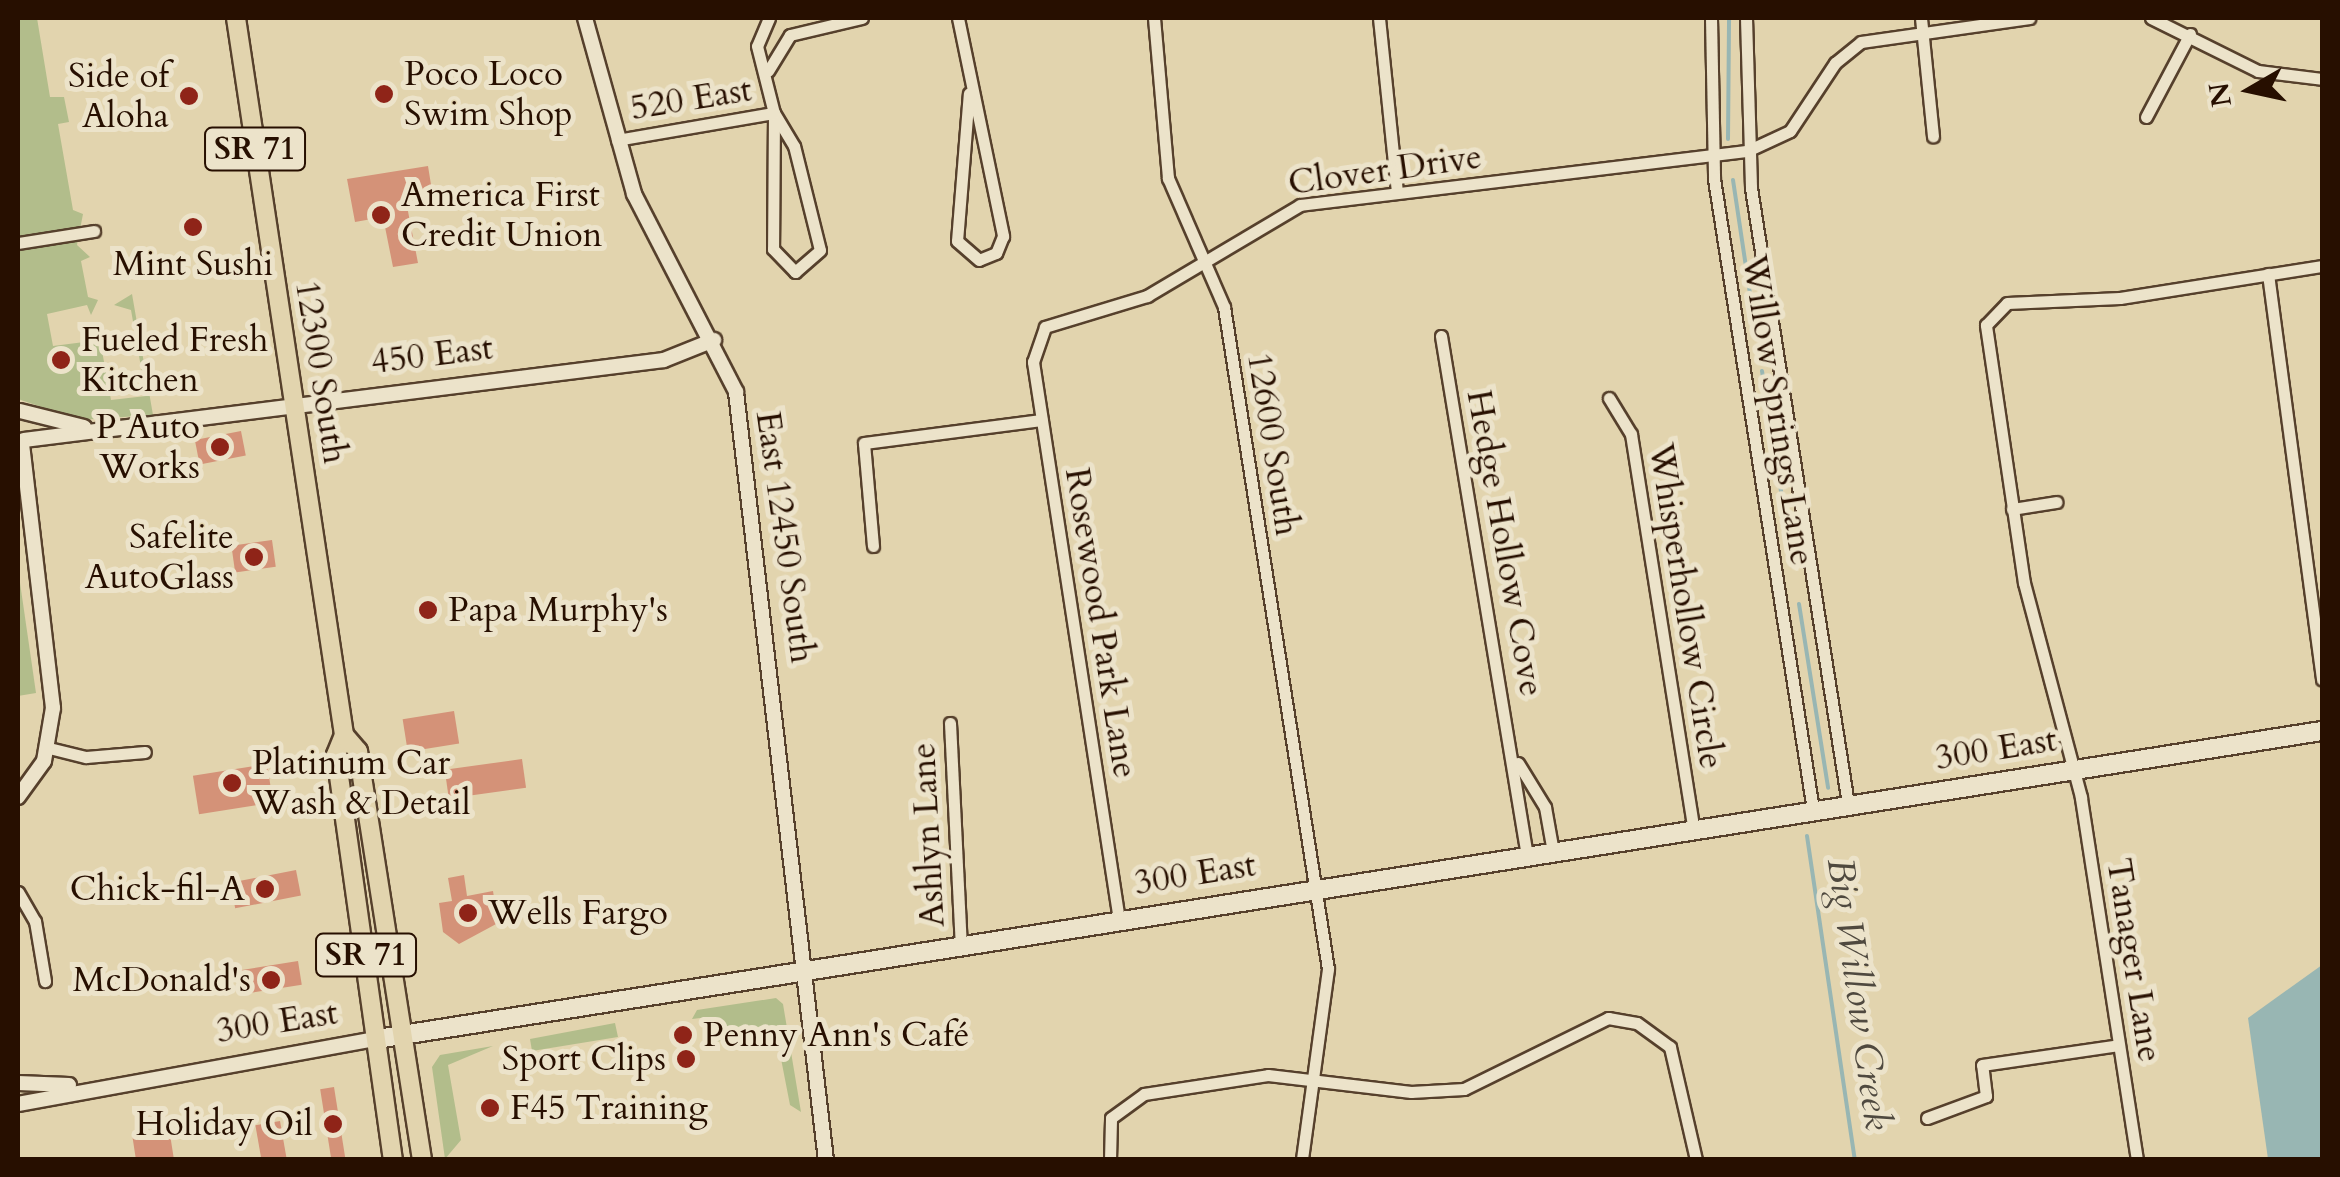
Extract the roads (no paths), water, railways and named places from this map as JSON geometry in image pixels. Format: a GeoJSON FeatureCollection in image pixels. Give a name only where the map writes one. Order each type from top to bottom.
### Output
{"type":"FeatureCollection","features":[{"type":"Feature","properties":{"kind":"main road","name":"12300 South"},"geometry":{"type":"LineString","coordinates":[[236,18],[344,735],[336,756],[393,1160]]}},
{"type":"Feature","properties":{"kind":"main road","name":"300 East"},"geometry":{"type":"LineString","coordinates":[[377,1039],[798,969],[2322,731]]}},
{"type":"Feature","properties":{"kind":"main road","name":"12300 South"},"geometry":{"type":"LineString","coordinates":[[344,735],[358,752],[422,1160]]}},
{"type":"Feature","properties":{"kind":"street","name":"East 12450 South"},"geometry":{"type":"LineString","coordinates":[[585,18],[634,194],[714,340],[736,392],[793,826],[798,969],[826,1160]]}},
{"type":"Feature","properties":{"kind":"street"},"geometry":{"type":"LineString","coordinates":[[769,18],[757,40],[768,70],[774,114],[773,249],[795,272],[820,250],[794,146],[774,114]]}},
{"type":"Feature","properties":{"kind":"street"},"geometry":{"type":"LineString","coordinates":[[768,70],[785,37],[819,20],[862,18]]}},
{"type":"Feature","properties":{"kind":"street"},"geometry":{"type":"LineString","coordinates":[[949,18],[959,18],[969,93],[1004,236],[996,254],[980,260],[957,240],[969,93]]}},
{"type":"Feature","properties":{"kind":"street","name":"12600 South"},"geometry":{"type":"LineString","coordinates":[[1154,18],[1168,178],[1224,307],[1329,983],[1302,1160]]}},
{"type":"Feature","properties":{"kind":"street"},"geometry":{"type":"LineString","coordinates":[[1379,18],[1396,192]]}},
{"type":"Feature","properties":{"kind":"street","name":"Willow Springs Lane"},"geometry":{"type":"LineString","coordinates":[[1711,18],[1712,158],[1814,810]]}},
{"type":"Feature","properties":{"kind":"street","name":"Willow Springs Lane"},"geometry":{"type":"LineString","coordinates":[[1746,18],[1746,151],[1848,804]]}},
{"type":"Feature","properties":{"kind":"street","name":"Clover Drive"},"geometry":{"type":"LineString","coordinates":[[1038,335],[1061,318],[1147,296],[1281,212],[1396,192],[1746,151],[1790,132],[1847,51],[1922,23],[2029,18]]}},
{"type":"Feature","properties":{"kind":"street"},"geometry":{"type":"LineString","coordinates":[[2151,18],[2258,71],[2322,78]]}},
{"type":"Feature","properties":{"kind":"street"},"geometry":{"type":"LineString","coordinates":[[1922,23],[1932,136]]}},
{"type":"Feature","properties":{"kind":"street"},"geometry":{"type":"LineString","coordinates":[[2146,116],[2190,34]]}},
{"type":"Feature","properties":{"kind":"street","name":"520 East"},"geometry":{"type":"LineString","coordinates":[[617,140],[774,114]]}},
{"type":"Feature","properties":{"kind":"street"},"geometry":{"type":"LineString","coordinates":[[18,243],[94,231]]}},
{"type":"Feature","properties":{"kind":"street"},"geometry":{"type":"LineString","coordinates":[[2322,266],[2268,274],[2322,679]]}},
{"type":"Feature","properties":{"kind":"street","name":"Tanager Lane"},"geometry":{"type":"LineString","coordinates":[[2137,1160],[2074,769],[2012,509],[1985,337],[1996,308],[2268,274]]}},
{"type":"Feature","properties":{"kind":"street","name":"Rosewood Park Lane"},"geometry":{"type":"LineString","coordinates":[[1038,335],[1032,353],[1119,920]]}},
{"type":"Feature","properties":{"kind":"street","name":"Hedge Hollow Cove"},"geometry":{"type":"LineString","coordinates":[[1441,336],[1516,760],[1528,856]]}},
{"type":"Feature","properties":{"kind":"street","name":"450 East"},"geometry":{"type":"LineString","coordinates":[[21,445],[94,430],[293,402],[664,360],[714,340]]}},
{"type":"Feature","properties":{"kind":"street","name":"Whisperhollow Circle"},"geometry":{"type":"LineString","coordinates":[[1610,398],[1632,434],[1694,830]]}},
{"type":"Feature","properties":{"kind":"street","name":"450 East"},"geometry":{"type":"LineString","coordinates":[[19,410],[94,430]]}},
{"type":"Feature","properties":{"kind":"street"},"geometry":{"type":"LineString","coordinates":[[18,798],[49,748],[48,669],[24,521],[19,410]]}},
{"type":"Feature","properties":{"kind":"street"},"geometry":{"type":"LineString","coordinates":[[874,546],[864,443],[1042,420]]}},
{"type":"Feature","properties":{"kind":"street"},"geometry":{"type":"LineString","coordinates":[[2012,509],[2056,502]]}},
{"type":"Feature","properties":{"kind":"street"},"geometry":{"type":"LineString","coordinates":[[18,504],[24,521]]}},
{"type":"Feature","properties":{"kind":"street","name":"Ashlyn Lane"},"geometry":{"type":"LineString","coordinates":[[950,723],[962,944]]}},
{"type":"Feature","properties":{"kind":"street"},"geometry":{"type":"LineString","coordinates":[[49,748],[86,758],[146,752]]}},
{"type":"Feature","properties":{"kind":"street","name":"Hedge Hollow Cove"},"geometry":{"type":"LineString","coordinates":[[1516,760],[1544,807],[1553,852]]}},
{"type":"Feature","properties":{"kind":"street"},"geometry":{"type":"LineString","coordinates":[[18,892],[35,921],[45,981]]}},
{"type":"Feature","properties":{"kind":"street"},"geometry":{"type":"LineString","coordinates":[[1110,1160],[1111,1118],[1136,1096],[1268,1075],[1464,1089],[1511,1071],[1579,1026],[1623,1019],[1650,1030],[1676,1057],[1696,1160]]}},
{"type":"Feature","properties":{"kind":"street","name":"300 East"},"geometry":{"type":"LineString","coordinates":[[18,1104],[80,1086],[377,1039]]}},
{"type":"Feature","properties":{"kind":"street"},"geometry":{"type":"LineString","coordinates":[[1927,1118],[1986,1096],[1982,1065],[2120,1044]]}},
{"type":"Feature","properties":{"kind":"street","name":"300 East"},"geometry":{"type":"LineString","coordinates":[[18,1083],[80,1086]]}},
{"type":"Feature","properties":{"kind":"water"},"geometry":{"type":"Polygon","coordinates":[[[2322,965],[2322,1159],[2268,1159],[2248,1018],[2322,965]]]}},
{"type":"Feature","properties":{"kind":"waterway","name":"Big Willow Creek"},"geometry":{"type":"LineString","coordinates":[[1728,139],[1729,18]]}},
{"type":"Feature","properties":{"kind":"waterway","name":"Big Willow Creek"},"geometry":{"type":"LineString","coordinates":[[1733,180],[1756,333]]}},
{"type":"Feature","properties":{"kind":"waterway","name":"Big Willow Creek"},"geometry":{"type":"LineString","coordinates":[[1762,371],[1793,566]]}},
{"type":"Feature","properties":{"kind":"waterway","name":"Big Willow Creek"},"geometry":{"type":"LineString","coordinates":[[1799,604],[1828,788]]}},
{"type":"Feature","properties":{"kind":"waterway","name":"Big Willow Creek"},"geometry":{"type":"LineString","coordinates":[[1807,836],[1855,1160]]}},
{"type":"Feature","properties":{"kind":"place","name":"Poco Loco Swim Shop"},"geometry":{"type":"Point","coordinates":[384,94]}},
{"type":"Feature","properties":{"kind":"place","name":"Side of Aloha"},"geometry":{"type":"Point","coordinates":[189,96]}},
{"type":"Feature","properties":{"kind":"place","name":"America First Credit Union"},"geometry":{"type":"Point","coordinates":[381,215]}},
{"type":"Feature","properties":{"kind":"place","name":"Mint Sushi"},"geometry":{"type":"Point","coordinates":[193,227]}},
{"type":"Feature","properties":{"kind":"place","name":"Fueled Fresh Kitchen"},"geometry":{"type":"Point","coordinates":[61,360]}},
{"type":"Feature","properties":{"kind":"place","name":"P Auto Works"},"geometry":{"type":"Point","coordinates":[220,447]}},
{"type":"Feature","properties":{"kind":"place","name":"Safelite AutoGlass"},"geometry":{"type":"Point","coordinates":[254,557]}},
{"type":"Feature","properties":{"kind":"place","name":"Papa Murphy's"},"geometry":{"type":"Point","coordinates":[428,610]}},
{"type":"Feature","properties":{"kind":"place","name":"Platinum Car Wash & Detail"},"geometry":{"type":"Point","coordinates":[232,783]}},
{"type":"Feature","properties":{"kind":"place","name":"Chick-fil-A"},"geometry":{"type":"Point","coordinates":[265,889]}},
{"type":"Feature","properties":{"kind":"place","name":"Wells Fargo"},"geometry":{"type":"Point","coordinates":[468,913]}},
{"type":"Feature","properties":{"kind":"place","name":"McDonald's"},"geometry":{"type":"Point","coordinates":[271,980]}},
{"type":"Feature","properties":{"kind":"place","name":"Penny Ann's Café"},"geometry":{"type":"Point","coordinates":[683,1035]}},
{"type":"Feature","properties":{"kind":"place","name":"Sport Clips"},"geometry":{"type":"Point","coordinates":[686,1059]}},
{"type":"Feature","properties":{"kind":"place","name":"F45 Training"},"geometry":{"type":"Point","coordinates":[490,1108]}},
{"type":"Feature","properties":{"kind":"place","name":"Holiday Oil"},"geometry":{"type":"Point","coordinates":[333,1124]}}]}
